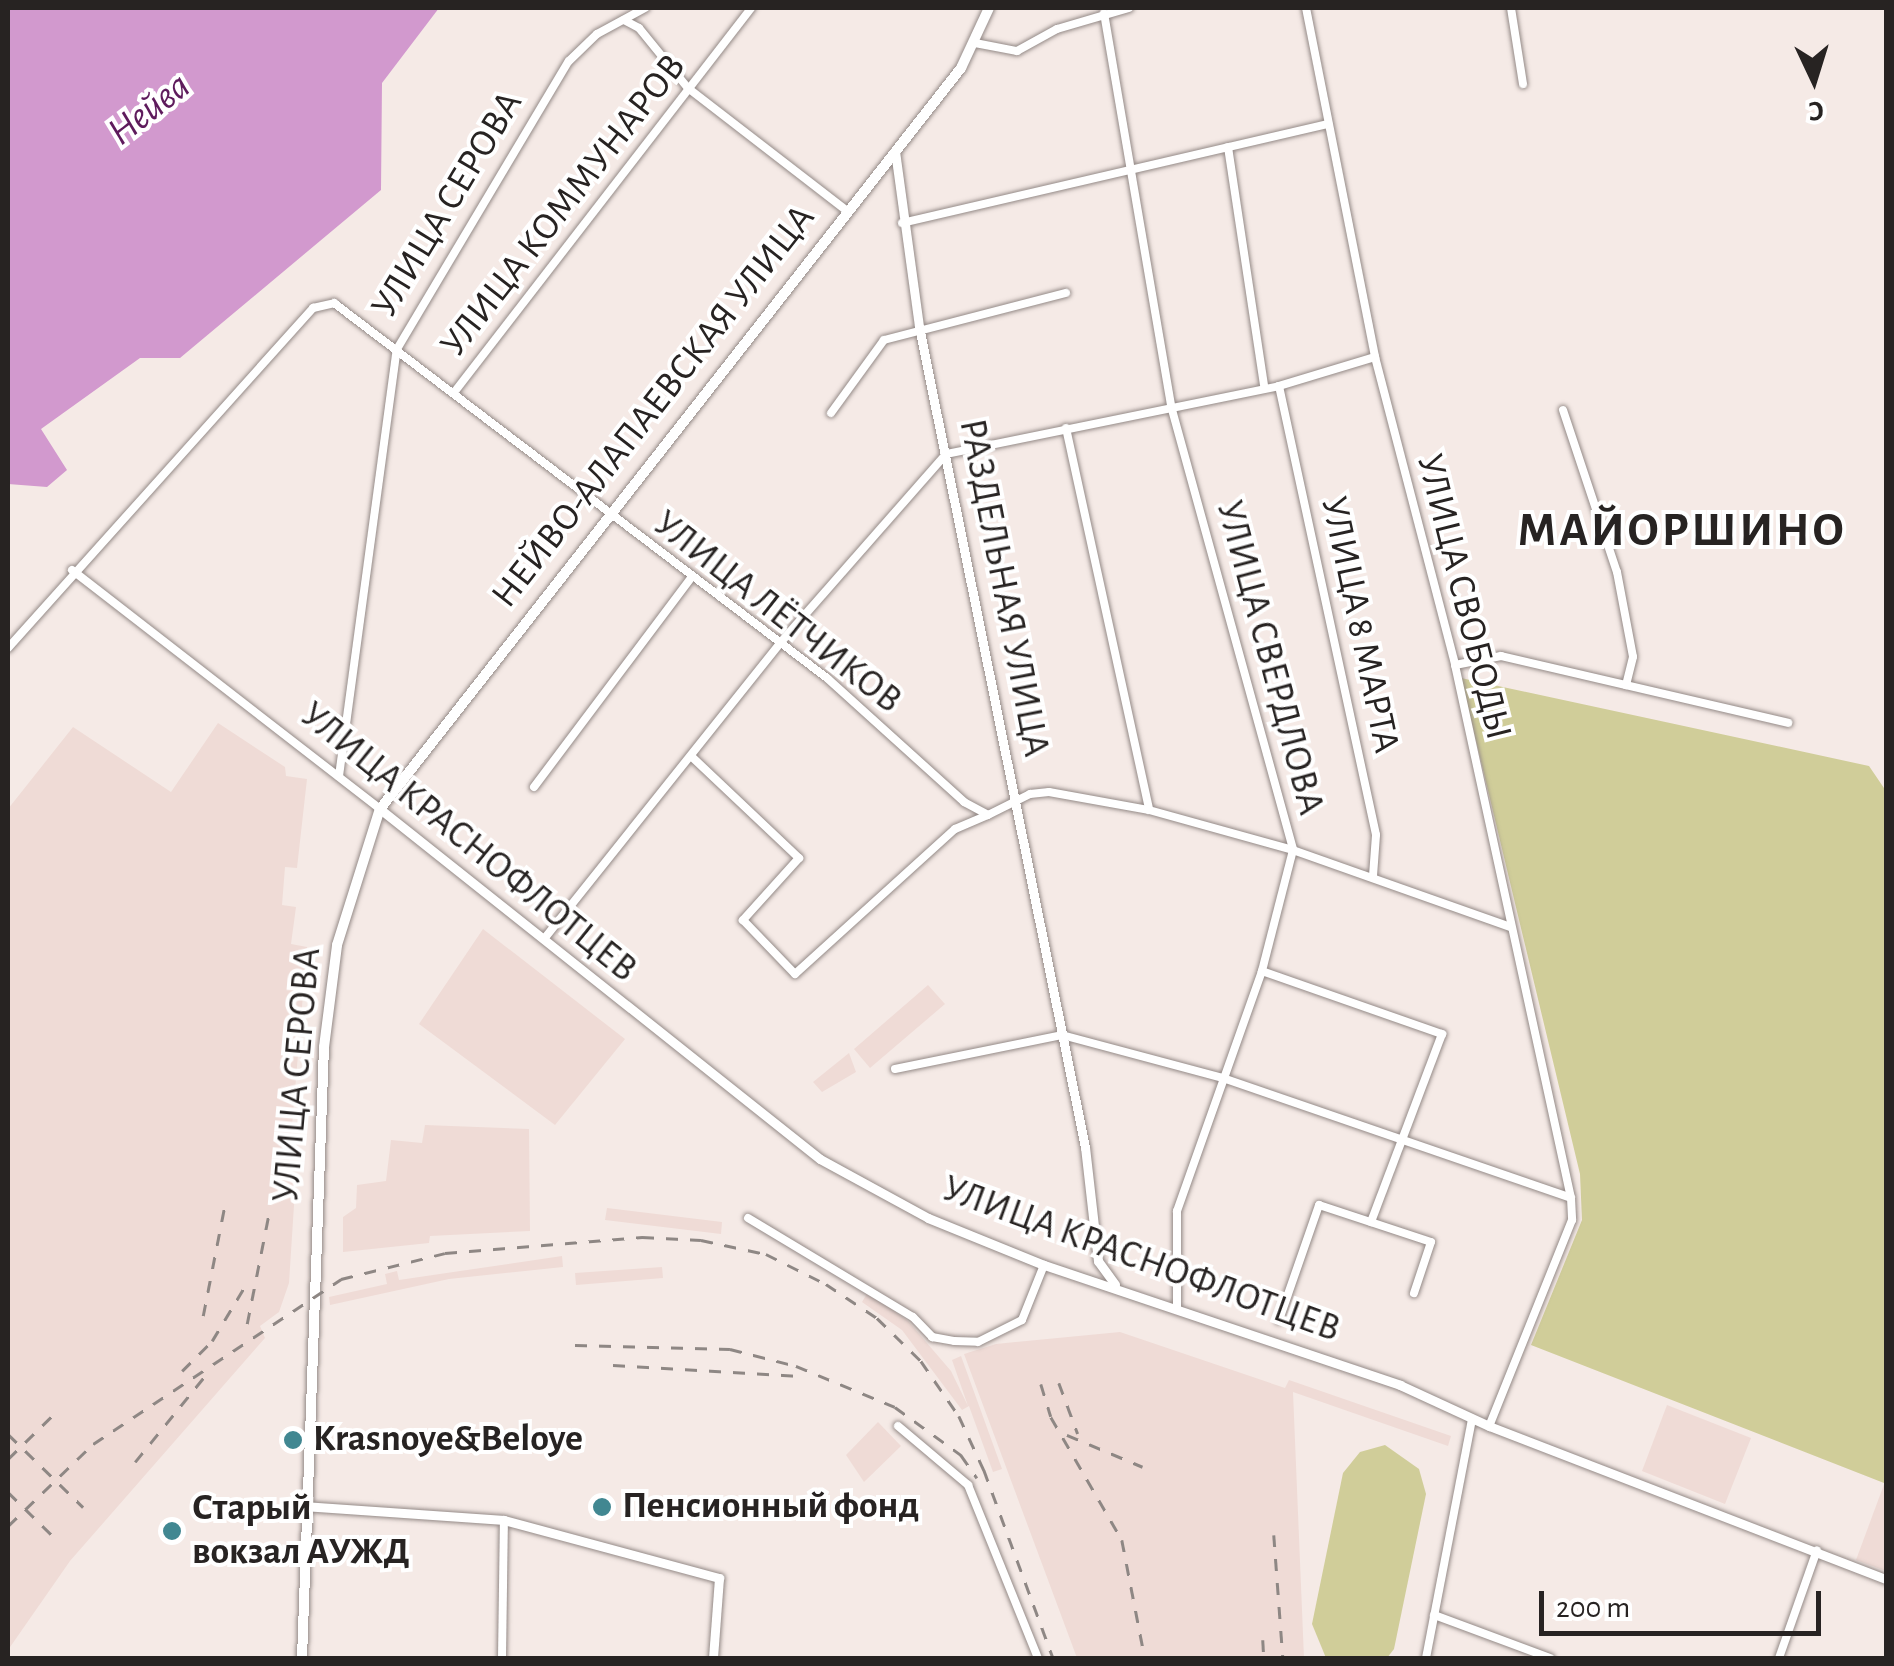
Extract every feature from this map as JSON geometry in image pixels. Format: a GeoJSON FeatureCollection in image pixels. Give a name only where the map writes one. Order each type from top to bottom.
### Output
{"type":"FeatureCollection","features":[{"type":"Feature","properties":{"kind":"main road","name":"НЕЙВО-АЛАПАЕВСКАЯ УЛИЦА"},"geometry":{"type":"LineString","coordinates":[[380,809],[895,151],[975,43],[989,8]]}},
{"type":"Feature","properties":{"kind":"main road","name":"УЛИЦА СЕРОВА"},"geometry":{"type":"LineString","coordinates":[[302,1658],[304,1506],[314,1392],[313,1293],[329,1002],[338,945],[380,809]]}},
{"type":"Feature","properties":{"kind":"street","name":"УЛИЦА СЕРОВА"},"geometry":{"type":"LineString","coordinates":[[339,776],[397,350],[569,61],[596,34],[645,8]]}},
{"type":"Feature","properties":{"kind":"street","name":"УЛИЦА КОММУНАРОВ"},"geometry":{"type":"LineString","coordinates":[[456,390],[751,8]]}},
{"type":"Feature","properties":{"kind":"street"},"geometry":{"type":"LineString","coordinates":[[975,43],[1017,51],[1104,14],[1129,8]]}},
{"type":"Feature","properties":{"kind":"street","name":"УЛИЦА СВОБОДЫ"},"geometry":{"type":"LineString","coordinates":[[1306,8],[1375,357],[1455,665],[1571,1198]]}},
{"type":"Feature","properties":{"kind":"street"},"geometry":{"type":"LineString","coordinates":[[1511,8],[1523,84]]}},
{"type":"Feature","properties":{"kind":"street","name":"УЛИЦА СВЕРДЛОВА"},"geometry":{"type":"LineString","coordinates":[[1104,14],[1171,406],[1293,850],[1262,971],[1178,1211],[1176,1308]]}},
{"type":"Feature","properties":{"kind":"street"},"geometry":{"type":"LineString","coordinates":[[624,20],[639,28],[688,88],[846,210]]}},
{"type":"Feature","properties":{"kind":"street"},"geometry":{"type":"LineString","coordinates":[[902,223],[1328,124]]}},
{"type":"Feature","properties":{"kind":"street"},"geometry":{"type":"LineString","coordinates":[[1228,147],[1264,386]]}},
{"type":"Feature","properties":{"kind":"street","name":"РАЗДЕЛЬНАЯ УЛИЦА"},"geometry":{"type":"LineString","coordinates":[[895,151],[919,327],[1062,1035],[1098,1261],[1115,1284]]}},
{"type":"Feature","properties":{"kind":"street"},"geometry":{"type":"LineString","coordinates":[[830,414],[884,340],[919,327],[1066,293]]}},
{"type":"Feature","properties":{"kind":"street","name":"УЛИЦА ЛЁТЧИКОВ"},"geometry":{"type":"LineString","coordinates":[[72,570],[314,308],[334,302],[456,390],[690,579],[781,642],[944,786],[988,815]]}},
{"type":"Feature","properties":{"kind":"street"},"geometry":{"type":"LineString","coordinates":[[544,939],[781,642],[946,454],[1264,386],[1279,386],[1375,357]]}},
{"type":"Feature","properties":{"kind":"street","name":"УЛИЦА 8 МАРТА"},"geometry":{"type":"LineString","coordinates":[[1279,386],[1376,835],[1374,876]]}},
{"type":"Feature","properties":{"kind":"street"},"geometry":{"type":"LineString","coordinates":[[1563,410],[1617,572],[1632,658],[1626,685]]}},
{"type":"Feature","properties":{"kind":"street"},"geometry":{"type":"LineString","coordinates":[[1066,428],[1149,810]]}},
{"type":"Feature","properties":{"kind":"street"},"geometry":{"type":"LineString","coordinates":[[8,648],[72,570]]}},
{"type":"Feature","properties":{"kind":"street","name":"УЛИЦА КРАСНОФЛОТЦЕВ"},"geometry":{"type":"LineString","coordinates":[[72,570],[339,776],[820,1159],[928,1218],[1044,1265],[1115,1284],[1400,1385],[1489,1426],[1886,1579]]}},
{"type":"Feature","properties":{"kind":"street"},"geometry":{"type":"LineString","coordinates":[[534,788],[690,579]]}},
{"type":"Feature","properties":{"kind":"street"},"geometry":{"type":"LineString","coordinates":[[1455,665],[1500,656],[1788,723]]}},
{"type":"Feature","properties":{"kind":"street"},"geometry":{"type":"LineString","coordinates":[[691,756],[799,858],[744,920],[794,974],[955,829],[1015,806],[1030,794],[1049,792],[1149,810],[1293,850],[1510,927]]}},
{"type":"Feature","properties":{"kind":"street"},"geometry":{"type":"LineString","coordinates":[[1262,971],[1442,1034],[1371,1222]]}},
{"type":"Feature","properties":{"kind":"street"},"geometry":{"type":"LineString","coordinates":[[895,1069],[1062,1035],[1222,1078],[1571,1198],[1572,1220],[1489,1426]]}},
{"type":"Feature","properties":{"kind":"street"},"geometry":{"type":"LineString","coordinates":[[1279,1320],[1319,1204],[1431,1242],[1414,1293]]}},
{"type":"Feature","properties":{"kind":"street"},"geometry":{"type":"LineString","coordinates":[[748,1218],[913,1317],[932,1337],[954,1341],[978,1342],[1022,1320],[1044,1265]]}},
{"type":"Feature","properties":{"kind":"street"},"geometry":{"type":"LineString","coordinates":[[1426,1658],[1472,1418]]}},
{"type":"Feature","properties":{"kind":"street"},"geometry":{"type":"LineString","coordinates":[[898,1426],[968,1485],[1038,1658]]}},
{"type":"Feature","properties":{"kind":"street"},"geometry":{"type":"LineString","coordinates":[[304,1506],[504,1520],[719,1578],[713,1658]]}},
{"type":"Feature","properties":{"kind":"street"},"geometry":{"type":"LineString","coordinates":[[502,1658],[504,1520]]}},
{"type":"Feature","properties":{"kind":"street"},"geometry":{"type":"LineString","coordinates":[[1779,1658],[1817,1550]]}},
{"type":"Feature","properties":{"kind":"street"},"geometry":{"type":"LineString","coordinates":[[1434,1615],[1550,1658]]}},
{"type":"Feature","properties":{"kind":"shaded area"},"geometry":{"type":"Polygon","coordinates":[[[1461,678],[1869,766],[1886,791],[1884,1483],[1531,1345],[1582,1220],[1580,1174],[1461,678]]]}},
{"type":"Feature","properties":{"kind":"shaded area"},"geometry":{"type":"Polygon","coordinates":[[[218,723],[285,767],[286,776],[307,779],[297,868],[285,867],[282,905],[296,907],[291,944],[307,947],[288,1174],[296,1174],[289,1283],[279,1312],[260,1326],[265,1338],[70,1561],[8,1650],[8,809],[73,727],[171,792],[218,723]]]}},
{"type":"Feature","properties":{"kind":"shaded area"},"geometry":{"type":"Polygon","coordinates":[[[483,929],[625,1039],[555,1125],[419,1024],[483,929]]]}},
{"type":"Feature","properties":{"kind":"shaded area"},"geometry":{"type":"Polygon","coordinates":[[[928,985],[945,1004],[870,1068],[854,1049],[928,985]]]}},
{"type":"Feature","properties":{"kind":"shaded area"},"geometry":{"type":"Polygon","coordinates":[[[849,1053],[856,1072],[822,1092],[813,1082],[849,1053]]]}},
{"type":"Feature","properties":{"kind":"shaded area"},"geometry":{"type":"Polygon","coordinates":[[[425,1125],[529,1129],[530,1231],[430,1236],[429,1243],[343,1252],[343,1217],[356,1208],[357,1185],[386,1181],[391,1140],[422,1143],[425,1125]]]}},
{"type":"Feature","properties":{"kind":"shaded area"},"geometry":{"type":"Polygon","coordinates":[[[607,1208],[722,1222],[721,1234],[605,1220],[607,1208]]]}},
{"type":"Feature","properties":{"kind":"shaded area"},"geometry":{"type":"Polygon","coordinates":[[[562,1256],[563,1267],[449,1279],[330,1305],[329,1297],[387,1284],[385,1274],[397,1271],[399,1280],[562,1256]]]}},
{"type":"Feature","properties":{"kind":"shaded area"},"geometry":{"type":"Polygon","coordinates":[[[662,1267],[663,1278],[576,1285],[575,1273],[662,1267]]]}},
{"type":"Feature","properties":{"kind":"shaded area"},"geometry":{"type":"Polygon","coordinates":[[[868,1292],[908,1321],[951,1371],[968,1406],[952,1360],[961,1356],[1002,1469],[993,1472],[969,1406],[962,1410],[902,1330],[862,1302],[868,1292]]]}},
{"type":"Feature","properties":{"kind":"shaded area"},"geometry":{"type":"Polygon","coordinates":[[[1120,1332],[1285,1388],[1289,1380],[1451,1436],[1448,1446],[1293,1392],[1304,1658],[1077,1658],[964,1354],[996,1344],[1120,1332]]]}},
{"type":"Feature","properties":{"kind":"shaded area"},"geometry":{"type":"Polygon","coordinates":[[[1667,1405],[1751,1438],[1725,1504],[1642,1471],[1667,1405]]]}},
{"type":"Feature","properties":{"kind":"shaded area"},"geometry":{"type":"Polygon","coordinates":[[[878,1422],[901,1446],[864,1482],[846,1455],[878,1422]]]}},
{"type":"Feature","properties":{"kind":"shaded area"},"geometry":{"type":"Polygon","coordinates":[[[1385,1445],[1419,1469],[1426,1494],[1394,1649],[1387,1658],[1326,1658],[1312,1624],[1343,1473],[1360,1452],[1385,1445]]]}},
{"type":"Feature","properties":{"kind":"shaded area"},"geometry":{"type":"Polygon","coordinates":[[[1886,1479],[1886,1571],[1856,1560],[1886,1479]]]}},
{"type":"Feature","properties":{"kind":"water","name":"Нейва"},"geometry":{"type":"Polygon","coordinates":[[[8,8],[439,8],[382,83],[381,190],[180,358],[140,358],[41,429],[67,470],[47,487],[8,484],[8,8]]]}},
{"type":"Feature","properties":{"kind":"railway"},"geometry":{"type":"LineString","coordinates":[[203,1316],[226,1199]]}},
{"type":"Feature","properties":{"kind":"railway"},"geometry":{"type":"LineString","coordinates":[[247,1324],[270,1208]]}},
{"type":"Feature","properties":{"kind":"railway"},"geometry":{"type":"LineString","coordinates":[[8,1526],[93,1444],[341,1279],[445,1253],[642,1237],[701,1240],[766,1254],[826,1284],[877,1318],[921,1361],[959,1416],[984,1470],[1053,1658]]}},
{"type":"Feature","properties":{"kind":"railway"},"geometry":{"type":"LineString","coordinates":[[182,1371],[212,1341],[245,1286]]}},
{"type":"Feature","properties":{"kind":"railway"},"geometry":{"type":"LineString","coordinates":[[575,1345],[730,1349],[796,1366],[895,1407],[961,1455],[977,1478]]}},
{"type":"Feature","properties":{"kind":"railway"},"geometry":{"type":"LineString","coordinates":[[613,1365],[796,1376]]}},
{"type":"Feature","properties":{"kind":"railway"},"geometry":{"type":"LineString","coordinates":[[135,1462],[205,1376]]}},
{"type":"Feature","properties":{"kind":"railway"},"geometry":{"type":"LineString","coordinates":[[1059,1383],[1078,1434]]}},
{"type":"Feature","properties":{"kind":"railway"},"geometry":{"type":"LineString","coordinates":[[1041,1384],[1051,1417],[1122,1540],[1145,1658]]}},
{"type":"Feature","properties":{"kind":"railway"},"geometry":{"type":"LineString","coordinates":[[8,1459],[53,1415]]}},
{"type":"Feature","properties":{"kind":"railway"},"geometry":{"type":"LineString","coordinates":[[8,1434],[83,1507]]}},
{"type":"Feature","properties":{"kind":"railway"},"geometry":{"type":"LineString","coordinates":[[1067,1435],[1143,1467]]}},
{"type":"Feature","properties":{"kind":"railway"},"geometry":{"type":"LineString","coordinates":[[8,1492],[55,1538]]}},
{"type":"Feature","properties":{"kind":"railway"},"geometry":{"type":"LineString","coordinates":[[1274,1535],[1283,1658]]}},
{"type":"Feature","properties":{"kind":"railway"},"geometry":{"type":"LineString","coordinates":[[1263,1640],[1264,1658]]}},
{"type":"Feature","properties":{"kind":"place","name":"Krasnoye&Beloye"},"geometry":{"type":"Point","coordinates":[293,1440]}},
{"type":"Feature","properties":{"kind":"place","name":"Пенсионный фонд"},"geometry":{"type":"Point","coordinates":[602,1507]}},
{"type":"Feature","properties":{"kind":"place","name":"Старый вокзал АУЖД"},"geometry":{"type":"Point","coordinates":[172,1531]}},
{"type":"Feature","properties":{"kind":"district","name":"МАЙОРШИНО"},"geometry":{"type":"Point","coordinates":[1682,532]}}]}
